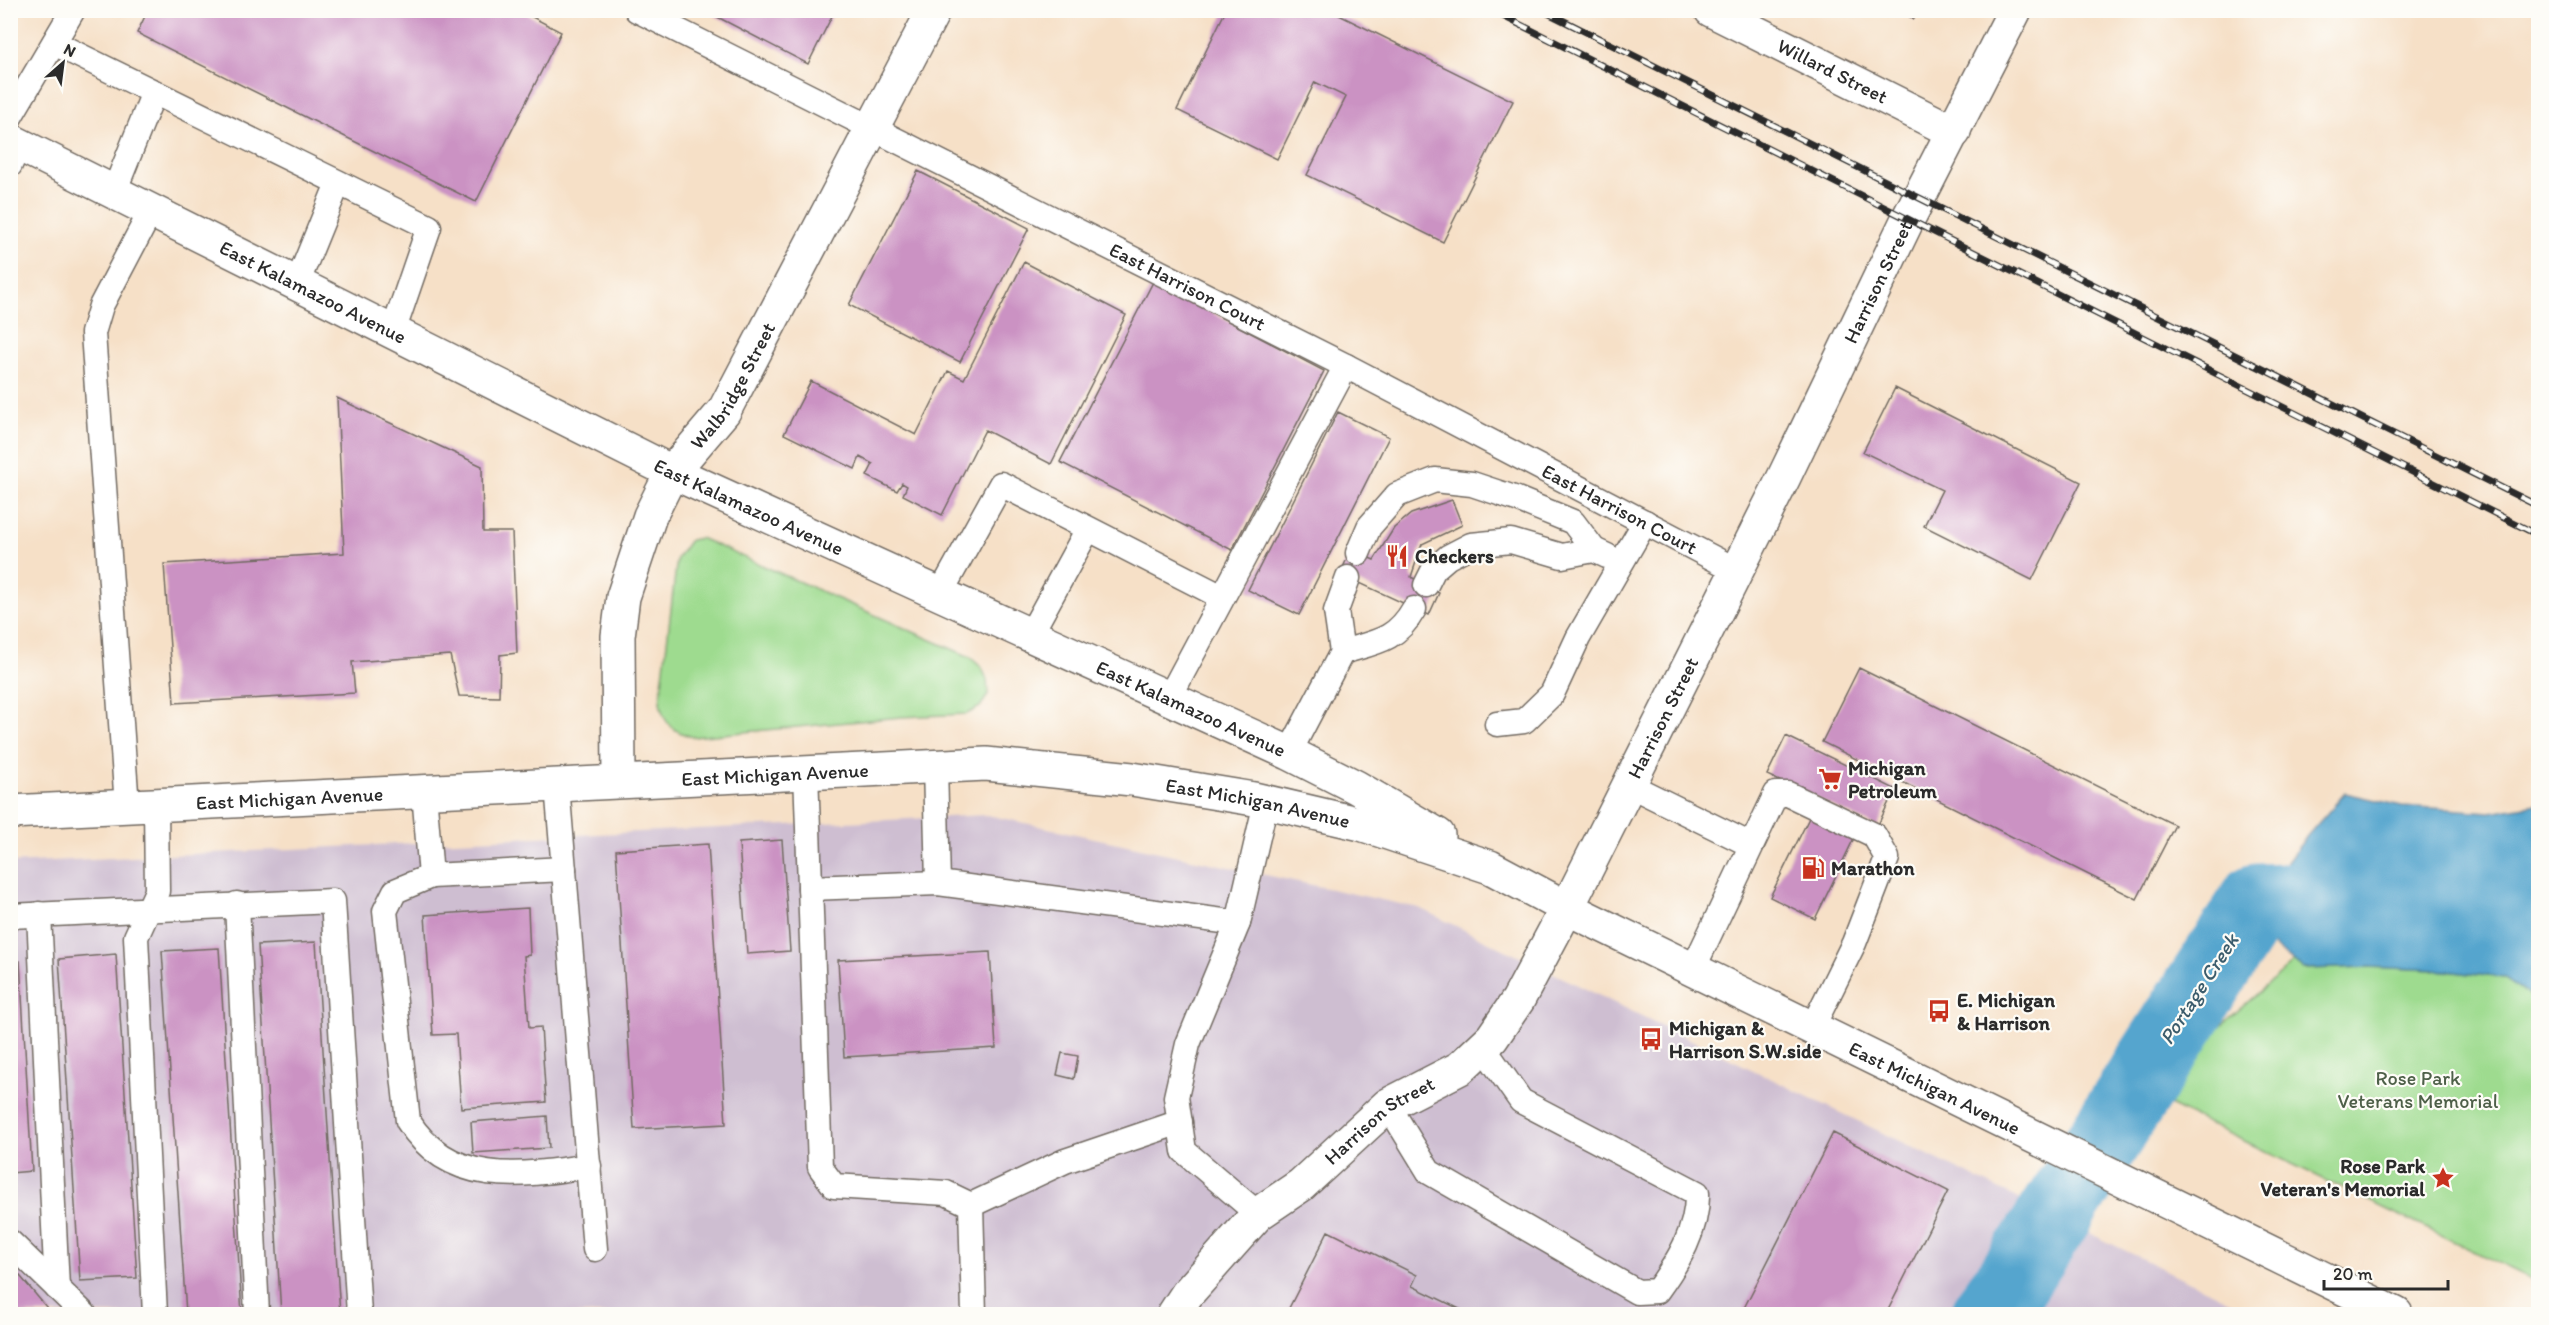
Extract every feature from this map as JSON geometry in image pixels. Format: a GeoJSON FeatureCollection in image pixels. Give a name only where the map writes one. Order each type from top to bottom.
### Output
{"type":"FeatureCollection","features":[{"type":"Feature","properties":{"kind":"main road","name":"Walbridge Street"},"geometry":{"type":"LineString","coordinates":[[619,780],[618,636],[623,597],[650,516],[672,472],[724,411],[934,10]]}},
{"type":"Feature","properties":{"kind":"main road","name":"Willard Street"},"geometry":{"type":"LineString","coordinates":[[1712,10],[1954,132]]}},
{"type":"Feature","properties":{"kind":"main road","name":"Harrison Street"},"geometry":{"type":"LineString","coordinates":[[1174,1314],[1187,1294],[1258,1214],[1301,1185],[1388,1105],[1460,1068],[1483,1047],[1518,1000],[1629,785],[1908,219],[2015,10]]}},
{"type":"Feature","properties":{"kind":"main road","name":"East Kalamazoo Avenue"},"geometry":{"type":"LineString","coordinates":[[13,142],[672,472],[1289,753],[1387,805],[1490,867]]}},
{"type":"Feature","properties":{"kind":"main road","name":"East Michigan Avenue"},"geometry":{"type":"LineString","coordinates":[[10,812],[619,780],[986,764],[1132,779],[1266,802],[1361,824],[1490,867],[1567,908],[2396,1314]]}},
{"type":"Feature","properties":{"kind":"lane"},"geometry":{"type":"LineString","coordinates":[[13,142],[54,43],[73,10]]}},
{"type":"Feature","properties":{"kind":"lane","name":"East Harrison Court"},"geometry":{"type":"LineString","coordinates":[[637,10],[1346,366],[1736,570]]}},
{"type":"Feature","properties":{"kind":"lane"},"geometry":{"type":"LineString","coordinates":[[54,43],[429,227],[393,332]]}},
{"type":"Feature","properties":{"kind":"lane"},"geometry":{"type":"LineString","coordinates":[[114,192],[154,92]]}},
{"type":"Feature","properties":{"kind":"lane"},"geometry":{"type":"LineString","coordinates":[[297,284],[338,183]]}},
{"type":"Feature","properties":{"kind":"lane"},"geometry":{"type":"LineString","coordinates":[[151,210],[101,306],[93,333],[141,806],[157,891],[136,937],[155,1314]]}},
{"type":"Feature","properties":{"kind":"lane"},"geometry":{"type":"LineString","coordinates":[[1169,698],[1346,366]]}},
{"type":"Feature","properties":{"kind":"lane"},"geometry":{"type":"LineString","coordinates":[[1358,553],[1369,527],[1397,495],[1435,480],[1472,484],[1517,499],[1573,522],[1594,550],[1622,564]]}},
{"type":"Feature","properties":{"kind":"lane"},"geometry":{"type":"LineString","coordinates":[[940,594],[1001,484],[1222,597]]}},
{"type":"Feature","properties":{"kind":"lane"},"geometry":{"type":"LineString","coordinates":[[1497,724],[1524,721],[1552,694],[1578,638],[1645,522]]}},
{"type":"Feature","properties":{"kind":"lane"},"geometry":{"type":"LineString","coordinates":[[1030,634],[1088,529]]}},
{"type":"Feature","properties":{"kind":"lane"},"geometry":{"type":"LineString","coordinates":[[1426,585],[1434,569],[1448,557],[1472,545],[1511,541],[1562,556],[1594,550]]}},
{"type":"Feature","properties":{"kind":"lane"},"geometry":{"type":"LineString","coordinates":[[1289,753],[1342,652],[1336,611],[1348,578]]}},
{"type":"Feature","properties":{"kind":"lane"},"geometry":{"type":"LineString","coordinates":[[1342,652],[1392,637],[1406,623],[1414,609]]}},
{"type":"Feature","properties":{"kind":"lane"},"geometry":{"type":"LineString","coordinates":[[935,766],[939,883]]}},
{"type":"Feature","properties":{"kind":"lane"},"geometry":{"type":"LineString","coordinates":[[806,772],[820,1167],[834,1186],[946,1193],[971,1205]]}},
{"type":"Feature","properties":{"kind":"lane"},"geometry":{"type":"LineString","coordinates":[[557,785],[595,1249]]}},
{"type":"Feature","properties":{"kind":"lane"},"geometry":{"type":"LineString","coordinates":[[1629,785],[1751,845]]}},
{"type":"Feature","properties":{"kind":"lane"},"geometry":{"type":"LineString","coordinates":[[424,792],[431,876]]}},
{"type":"Feature","properties":{"kind":"lane"},"geometry":{"type":"LineString","coordinates":[[1693,969],[1776,794],[1788,794],[1874,835],[1887,858],[1854,943],[1812,1028]]}},
{"type":"Feature","properties":{"kind":"lane"},"geometry":{"type":"LineString","coordinates":[[1258,1214],[1184,1150],[1176,1097],[1188,1044],[1238,922],[1266,802]]}},
{"type":"Feature","properties":{"kind":"lane"},"geometry":{"type":"LineString","coordinates":[[564,869],[431,876],[395,891],[385,911],[408,1121],[418,1137],[447,1160],[491,1175],[535,1174],[589,1166]]}},
{"type":"Feature","properties":{"kind":"lane"},"geometry":{"type":"LineString","coordinates":[[810,888],[939,883],[1238,922]]}},
{"type":"Feature","properties":{"kind":"lane"},"geometry":{"type":"LineString","coordinates":[[10,916],[333,900],[359,1314]]}},
{"type":"Feature","properties":{"kind":"lane"},"geometry":{"type":"LineString","coordinates":[[237,904],[257,1314]]}},
{"type":"Feature","properties":{"kind":"lane"},"geometry":{"type":"LineString","coordinates":[[39,914],[57,1288]]}},
{"type":"Feature","properties":{"kind":"lane"},"geometry":{"type":"LineString","coordinates":[[1388,1105],[1429,1172],[1636,1292],[1657,1291],[1678,1261],[1689,1236],[1697,1212],[1697,1194],[1521,1101],[1483,1047]]}},
{"type":"Feature","properties":{"kind":"lane"},"geometry":{"type":"LineString","coordinates":[[971,1205],[1065,1161],[1180,1122]]}},
{"type":"Feature","properties":{"kind":"lane"},"geometry":{"type":"LineString","coordinates":[[971,1205],[974,1314]]}},
{"type":"Feature","properties":{"kind":"lane"},"geometry":{"type":"LineString","coordinates":[[10,1242],[84,1314]]}},
{"type":"Feature","properties":{"kind":"shaded area"},"geometry":{"type":"Polygon","coordinates":[[[987,815],[1419,908],[2256,1314],[11,1314],[10,863],[987,815]]]}},
{"type":"Feature","properties":{"kind":"green space"},"geometry":{"type":"Polygon","coordinates":[[[700,538],[970,657],[982,668],[987,680],[988,695],[980,707],[967,714],[901,717],[693,737],[680,732],[666,721],[660,702],[677,558],[690,540],[700,538]]]}},
{"type":"Feature","properties":{"kind":"green space","name":"Rose Park Veterans Memorial"},"geometry":{"type":"Polygon","coordinates":[[[2294,962],[2303,969],[2368,967],[2437,970],[2505,978],[2534,999],[2538,1006],[2538,1282],[2163,1102],[2165,1074],[2294,962]]]}},
{"type":"Feature","properties":{"kind":"water"},"geometry":{"type":"Polygon","coordinates":[[[2345,793],[2402,806],[2490,812],[2538,804],[2538,1006],[2534,999],[2505,978],[2437,970],[2368,967],[2303,969],[2264,938],[2257,901],[2307,836],[2345,793]]]}},
{"type":"Feature","properties":{"kind":"building"},"geometry":{"type":"Polygon","coordinates":[[[148,10],[519,10],[561,32],[476,202],[137,33],[148,10]]]}},
{"type":"Feature","properties":{"kind":"building"},"geometry":{"type":"Polygon","coordinates":[[[704,10],[835,10],[808,64],[704,10]]]}},
{"type":"Feature","properties":{"kind":"building"},"geometry":{"type":"Polygon","coordinates":[[[1226,10],[1329,10],[1513,101],[1443,242],[1307,175],[1346,97],[1315,82],[1277,159],[1177,110],[1226,10]]]}},
{"type":"Feature","properties":{"kind":"building"},"geometry":{"type":"Polygon","coordinates":[[[1896,10],[1918,10],[1914,19],[1896,10]]]}},
{"type":"Feature","properties":{"kind":"building"},"geometry":{"type":"Polygon","coordinates":[[[918,171],[1029,228],[960,362],[849,305],[918,171]]]}},
{"type":"Feature","properties":{"kind":"building"},"geometry":{"type":"Polygon","coordinates":[[[1024,262],[1126,315],[1051,464],[985,430],[942,515],[903,495],[907,486],[902,483],[897,491],[867,476],[873,464],[860,457],[855,469],[784,434],[811,381],[916,435],[948,371],[964,379],[1024,262]]]}},
{"type":"Feature","properties":{"kind":"building"},"geometry":{"type":"Polygon","coordinates":[[[1153,282],[1324,371],[1232,550],[1060,462],[1153,282]]]}},
{"type":"Feature","properties":{"kind":"building"},"geometry":{"type":"Polygon","coordinates":[[[1895,388],[2081,482],[2032,580],[1924,526],[1942,490],[1863,452],[1895,388]]]}},
{"type":"Feature","properties":{"kind":"building"},"geometry":{"type":"Polygon","coordinates":[[[337,398],[482,466],[483,532],[512,532],[517,653],[500,655],[499,697],[459,696],[450,655],[352,662],[355,693],[174,703],[164,564],[344,553],[337,398]]]}},
{"type":"Feature","properties":{"kind":"building"},"geometry":{"type":"Polygon","coordinates":[[[1338,412],[1389,437],[1299,615],[1248,590],[1338,412]]]}},
{"type":"Feature","properties":{"kind":"building","name":"Checkers"},"geometry":{"type":"Polygon","coordinates":[[[1452,500],[1462,525],[1422,544],[1411,577],[1439,593],[1429,615],[1340,574],[1351,550],[1374,560],[1394,528],[1411,514],[1452,500]]]}},
{"type":"Feature","properties":{"kind":"building"},"geometry":{"type":"Polygon","coordinates":[[[1859,668],[2175,825],[2137,899],[1822,742],[1859,668]]]}},
{"type":"Feature","properties":{"kind":"building"},"geometry":{"type":"Polygon","coordinates":[[[1786,736],[1895,789],[1877,827],[1767,775],[1786,736]]]}},
{"type":"Feature","properties":{"kind":"building"},"geometry":{"type":"Polygon","coordinates":[[[1810,816],[1854,838],[1815,919],[1770,897],[1810,816]]]}},
{"type":"Feature","properties":{"kind":"building"},"geometry":{"type":"Polygon","coordinates":[[[782,840],[790,951],[747,954],[739,843],[782,840]]]}},
{"type":"Feature","properties":{"kind":"building"},"geometry":{"type":"Polygon","coordinates":[[[708,844],[726,1124],[634,1129],[616,850],[708,844]]]}},
{"type":"Feature","properties":{"kind":"building"},"geometry":{"type":"Polygon","coordinates":[[[528,908],[530,955],[524,956],[529,1028],[541,1027],[546,1102],[461,1108],[456,1034],[433,1035],[425,915],[528,908]]]}},
{"type":"Feature","properties":{"kind":"building"},"geometry":{"type":"Polygon","coordinates":[[[316,942],[340,1314],[281,1314],[258,945],[316,942]]]}},
{"type":"Feature","properties":{"kind":"building"},"geometry":{"type":"Polygon","coordinates":[[[219,948],[242,1314],[186,1314],[162,951],[219,948]]]}},
{"type":"Feature","properties":{"kind":"building"},"geometry":{"type":"Polygon","coordinates":[[[990,952],[996,1048],[844,1057],[838,960],[990,952]]]}},
{"type":"Feature","properties":{"kind":"building"},"geometry":{"type":"Polygon","coordinates":[[[116,954],[137,1278],[80,1281],[59,959],[116,954]]]}},
{"type":"Feature","properties":{"kind":"building"},"geometry":{"type":"Polygon","coordinates":[[[10,961],[20,961],[32,1171],[10,1173],[10,961]]]}},
{"type":"Feature","properties":{"kind":"building"},"geometry":{"type":"Polygon","coordinates":[[[1062,1053],[1078,1056],[1074,1079],[1057,1075],[1062,1053]]]}},
{"type":"Feature","properties":{"kind":"building"},"geometry":{"type":"Polygon","coordinates":[[[547,1116],[549,1148],[473,1153],[471,1122],[547,1116]]]}},
{"type":"Feature","properties":{"kind":"building"},"geometry":{"type":"Polygon","coordinates":[[[1833,1133],[1948,1191],[1886,1314],[1741,1314],[1833,1133]]]}},
{"type":"Feature","properties":{"kind":"building"},"geometry":{"type":"Polygon","coordinates":[[[1328,1231],[1417,1275],[1412,1286],[1470,1314],[1286,1314],[1328,1231]]]}},
{"type":"Feature","properties":{"kind":"building"},"geometry":{"type":"Polygon","coordinates":[[[10,1264],[47,1308],[54,1314],[10,1314],[10,1264]]]}},
{"type":"Feature","properties":{"kind":"waterway","name":"Portage Creek"},"geometry":{"type":"LineString","coordinates":[[1988,1314],[2014,1279],[2257,901],[2538,893]]}},
{"type":"Feature","properties":{"kind":"railway"},"geometry":{"type":"LineString","coordinates":[[1491,10],[2538,535]]}},
{"type":"Feature","properties":{"kind":"railway"},"geometry":{"type":"LineString","coordinates":[[1542,10],[2538,506]]}},
{"type":"Feature","properties":{"kind":"place","name":"Checkers"},"geometry":{"type":"Point","coordinates":[1397,556]}},
{"type":"Feature","properties":{"kind":"place","name":"Michigan Petroleum"},"geometry":{"type":"Point","coordinates":[1830,779]}},
{"type":"Feature","properties":{"kind":"place","name":"Marathon"},"geometry":{"type":"Point","coordinates":[1813,868]}},
{"type":"Feature","properties":{"kind":"place","name":"E. Michigan & Harrison"},"geometry":{"type":"Point","coordinates":[1939,1011]}},
{"type":"Feature","properties":{"kind":"place","name":"Michigan & Harrison S.W.side"},"geometry":{"type":"Point","coordinates":[1651,1039]}},
{"type":"Feature","properties":{"kind":"place","name":"Rose Park Veteran's Memorial"},"geometry":{"type":"Point","coordinates":[2443,1178]}}]}
